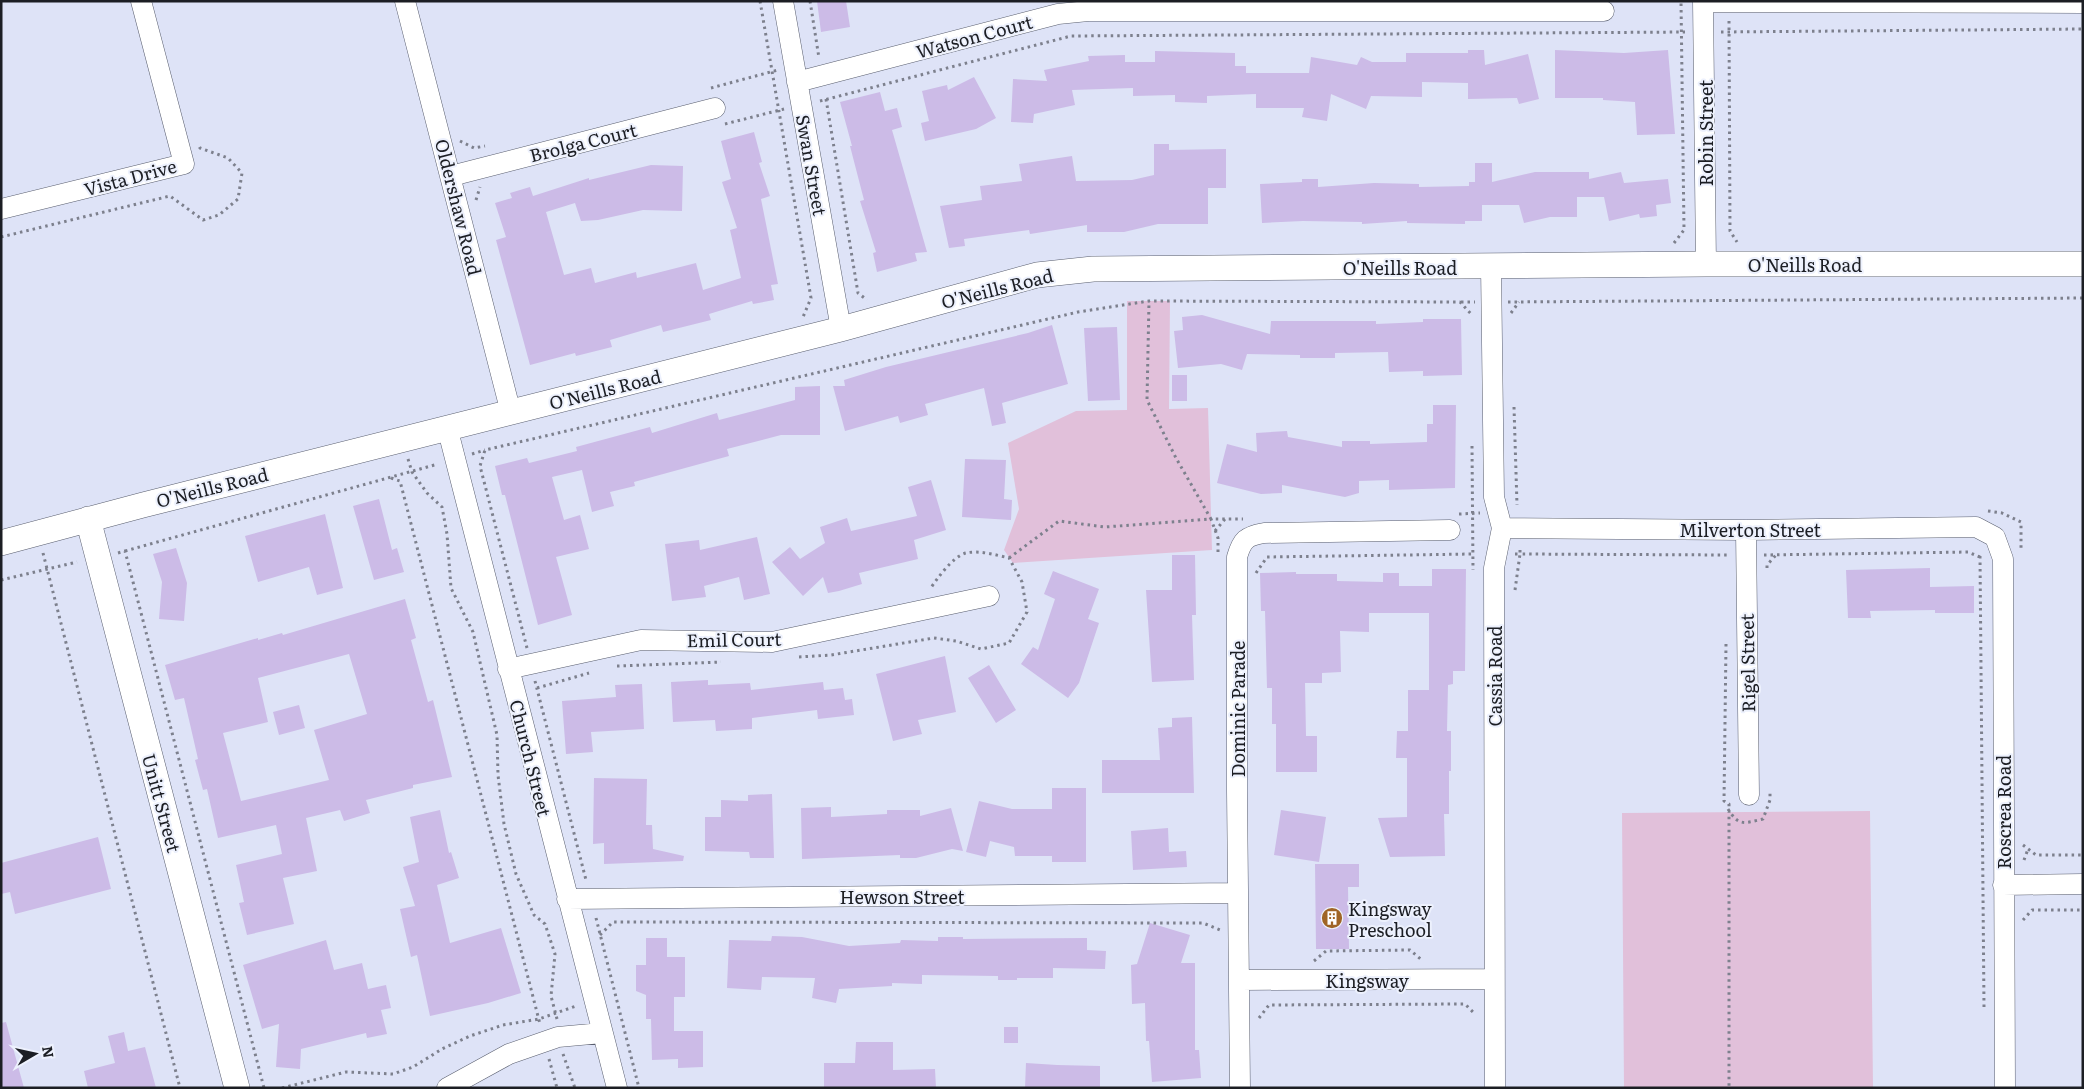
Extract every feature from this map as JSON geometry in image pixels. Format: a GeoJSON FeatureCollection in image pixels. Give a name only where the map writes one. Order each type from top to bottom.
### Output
{"type":"FeatureCollection","features":[{"type":"Feature","properties":{"kind":"street","name":"Vista Drive"},"geometry":{"type":"LineString","coordinates":[[1,209],[184,164],[141,1]]}},
{"type":"Feature","properties":{"kind":"street","name":"Oldershaw Road"},"geometry":{"type":"LineString","coordinates":[[406,1],[511,413]]}},
{"type":"Feature","properties":{"kind":"street","name":"Swan Street"},"geometry":{"type":"LineString","coordinates":[[783,1],[839,318]]}},
{"type":"Feature","properties":{"kind":"street"},"geometry":{"type":"LineString","coordinates":[[1704,2],[2083,3]]}},
{"type":"Feature","properties":{"kind":"street","name":"Robin Street"},"geometry":{"type":"LineString","coordinates":[[1704,2],[1706,255]]}},
{"type":"Feature","properties":{"kind":"street","name":"Watson Court"},"geometry":{"type":"LineString","coordinates":[[796,74],[823,64],[1058,14],[1088,11],[1604,11]]}},
{"type":"Feature","properties":{"kind":"street","name":"Brolga Court"},"geometry":{"type":"LineString","coordinates":[[451,176],[718,117]]}},
{"type":"Feature","properties":{"kind":"street","name":"O'Neills Road"},"geometry":{"type":"LineString","coordinates":[[1,543],[403,438],[511,413],[839,318],[1037,275],[1093,269],[1491,266],[1706,255],[2083,264]]}},
{"type":"Feature","properties":{"kind":"street","name":"Cassia Road"},"geometry":{"type":"LineString","coordinates":[[1491,266],[1494,498],[1500,520],[1494,568],[1485,980],[1495,1088]]}},
{"type":"Feature","properties":{"kind":"street","name":"Church Street"},"geometry":{"type":"LineString","coordinates":[[447,427],[617,1088]]}},
{"type":"Feature","properties":{"kind":"street","name":"Unitt Street"},"geometry":{"type":"LineString","coordinates":[[88,519],[237,1088]]}},
{"type":"Feature","properties":{"kind":"street","name":"Milverton Street"},"geometry":{"type":"LineString","coordinates":[[1500,520],[1746,530],[1976,527],[1987,533]]}},
{"type":"Feature","properties":{"kind":"street","name":"Dominic Parade"},"geometry":{"type":"LineString","coordinates":[[1240,1088],[1240,980],[1229,894],[1237,557],[1241,543],[1251,535],[1264,533],[1452,522]]}},
{"type":"Feature","properties":{"kind":"street","name":"Rigel Street"},"geometry":{"type":"LineString","coordinates":[[1746,530],[1749,796]]}},
{"type":"Feature","properties":{"kind":"street","name":"Roscrea Road"},"geometry":{"type":"LineString","coordinates":[[1987,533],[2003,559],[2002,885],[2004,1088]]}},
{"type":"Feature","properties":{"kind":"street","name":"Emil Court"},"geometry":{"type":"LineString","coordinates":[[508,669],[641,640],[772,642],[988,596]]}},
{"type":"Feature","properties":{"kind":"street"},"geometry":{"type":"LineString","coordinates":[[2002,885],[2083,884]]}},
{"type":"Feature","properties":{"kind":"street","name":"Hewson Street"},"geometry":{"type":"LineString","coordinates":[[567,899],[1229,894]]}},
{"type":"Feature","properties":{"kind":"street","name":"Kingsway"},"geometry":{"type":"LineString","coordinates":[[1240,980],[1485,980]]}},
{"type":"Feature","properties":{"kind":"street"},"geometry":{"type":"LineString","coordinates":[[447,1088],[509,1054],[551,1039],[602,1033]]}},
{"type":"Feature","properties":{"kind":"path"},"geometry":{"type":"LineString","coordinates":[[760,1],[811,298],[803,317]]}},
{"type":"Feature","properties":{"kind":"path"},"geometry":{"type":"LineString","coordinates":[[793,319],[803,317],[839,318],[868,300],[858,293],[826,100],[823,64],[810,1]]}},
{"type":"Feature","properties":{"kind":"path"},"geometry":{"type":"LineString","coordinates":[[1681,1],[1684,230],[1671,247],[1706,255],[1740,247],[1730,231],[1729,2]]}},
{"type":"Feature","properties":{"kind":"path"},"geometry":{"type":"LineString","coordinates":[[718,117],[779,111],[1071,36],[2083,29]]}},
{"type":"Feature","properties":{"kind":"path"},"geometry":{"type":"LineString","coordinates":[[705,90],[772,72],[796,74],[823,64]]}},
{"type":"Feature","properties":{"kind":"path"},"geometry":{"type":"LineString","coordinates":[[460,141],[474,148],[493,143]]}},
{"type":"Feature","properties":{"kind":"path"},"geometry":{"type":"LineString","coordinates":[[475,200],[481,185]]}},
{"type":"Feature","properties":{"kind":"path"},"geometry":{"type":"LineString","coordinates":[[125,551],[485,450],[1078,312],[1149,301],[1519,302],[2083,298]]}},
{"type":"Feature","properties":{"kind":"path"},"geometry":{"type":"LineString","coordinates":[[1149,301],[1147,400],[1176,458],[1211,519],[1218,538],[1218,558]]}},
{"type":"Feature","properties":{"kind":"path"},"geometry":{"type":"LineString","coordinates":[[1460,302],[1472,312],[1472,322]]}},
{"type":"Feature","properties":{"kind":"path"},"geometry":{"type":"LineString","coordinates":[[1511,323],[1510,313],[1519,302]]}},
{"type":"Feature","properties":{"kind":"path"},"geometry":{"type":"LineString","coordinates":[[1452,522],[1473,514],[1500,520],[1518,512],[1514,402]]}},
{"type":"Feature","properties":{"kind":"path"},"geometry":{"type":"LineString","coordinates":[[1472,437],[1473,574]]}},
{"type":"Feature","properties":{"kind":"path"},"geometry":{"type":"LineString","coordinates":[[403,438],[412,472],[427,493],[442,507],[447,534],[452,588],[473,632],[497,735],[498,775],[504,824],[516,874],[534,915],[545,924],[555,954],[551,996],[556,1013],[551,1039],[557,1088]]}},
{"type":"Feature","properties":{"kind":"path"},"geometry":{"type":"LineString","coordinates":[[485,450],[480,466],[639,1088]]}},
{"type":"Feature","properties":{"kind":"path"},"geometry":{"type":"LineString","coordinates":[[390,478],[400,482],[539,1019],[551,1039],[574,1088]]}},
{"type":"Feature","properties":{"kind":"path"},"geometry":{"type":"LineString","coordinates":[[1984,1009],[1980,557],[1987,533],[1980,509],[2002,513],[2021,522],[2021,551]]}},
{"type":"Feature","properties":{"kind":"path"},"geometry":{"type":"LineString","coordinates":[[1009,558],[1059,521],[1105,527],[1211,519],[1253,519]]}},
{"type":"Feature","properties":{"kind":"path"},"geometry":{"type":"LineString","coordinates":[[1215,531],[1225,519]]}},
{"type":"Feature","properties":{"kind":"path"},"geometry":{"type":"LineString","coordinates":[[38,533],[180,1088]]}},
{"type":"Feature","properties":{"kind":"path"},"geometry":{"type":"LineString","coordinates":[[1253,577],[1267,557],[1473,554],[1746,555],[1968,552],[1980,557]]}},
{"type":"Feature","properties":{"kind":"path"},"geometry":{"type":"LineString","coordinates":[[1513,599],[1520,554]]}},
{"type":"Feature","properties":{"kind":"path"},"geometry":{"type":"LineString","coordinates":[[1,580],[47,568]]}},
{"type":"Feature","properties":{"kind":"path"},"geometry":{"type":"LineString","coordinates":[[1726,634],[1724,801],[1728,804],[1729,1088]]}},
{"type":"Feature","properties":{"kind":"path"},"geometry":{"type":"LineString","coordinates":[[2022,844],[2036,855],[2083,855]]}},
{"type":"Feature","properties":{"kind":"path"},"geometry":{"type":"LineString","coordinates":[[600,935],[613,922],[1203,922],[1220,931],[1229,894]]}},
{"type":"Feature","properties":{"kind":"path"},"geometry":{"type":"LineString","coordinates":[[2022,921],[2032,910],[2083,910]]}},
{"type":"Feature","properties":{"kind":"path"},"geometry":{"type":"LineString","coordinates":[[1311,963],[1326,951],[1410,950],[1425,962]]}},
{"type":"Feature","properties":{"kind":"path"},"geometry":{"type":"LineString","coordinates":[[1476,1023],[1476,1014],[1485,980]]}},
{"type":"Feature","properties":{"kind":"path"},"geometry":{"type":"LineString","coordinates":[[282,1088],[346,1072],[393,1074],[413,1067],[442,1049],[470,1036],[503,1025],[539,1019],[615,993]]}},
{"type":"Feature","properties":{"kind":"path"},"geometry":{"type":"LineString","coordinates":[[1259,1019],[1269,1006],[1464,1004],[1476,1014]]}},
{"type":"Feature","properties":{"kind":"shaded area"},"geometry":{"type":"Polygon","coordinates":[[[1127,301],[1170,301],[1169,409],[1208,408],[1212,550],[1013,563],[1004,550],[1019,509],[1008,443],[1076,411],[1127,410],[1127,301]]]}},
{"type":"Feature","properties":{"kind":"shaded area"},"geometry":{"type":"Polygon","coordinates":[[[1870,811],[1873,1088],[1624,1088],[1622,813],[1870,811]]]}},
{"type":"Feature","properties":{"kind":"building"},"geometry":{"type":"Polygon","coordinates":[[[817,1],[846,1],[850,27],[821,32],[817,1]]]}},
{"type":"Feature","properties":{"kind":"building"},"geometry":{"type":"Polygon","coordinates":[[[1468,50],[1484,50],[1485,65],[1528,54],[1539,99],[1519,104],[1517,98],[1468,99],[1468,83],[1422,82],[1422,97],[1371,96],[1366,109],[1331,94],[1327,121],[1302,117],[1304,108],[1256,108],[1256,94],[1207,96],[1207,103],[1175,102],[1175,95],[1133,96],[1133,88],[1072,90],[1075,105],[1034,114],[1033,123],[1011,122],[1013,79],[1047,81],[1044,70],[1089,61],[1088,56],[1125,55],[1125,62],[1155,62],[1155,51],[1235,53],[1235,66],[1246,66],[1246,73],[1309,73],[1311,57],[1357,65],[1361,57],[1372,62],[1406,62],[1406,53],[1468,53],[1468,50]]]}},
{"type":"Feature","properties":{"kind":"building"},"geometry":{"type":"Polygon","coordinates":[[[1555,50],[1624,53],[1668,50],[1675,134],[1637,135],[1635,102],[1603,100],[1603,98],[1555,98],[1555,50]]]}},
{"type":"Feature","properties":{"kind":"building"},"geometry":{"type":"Polygon","coordinates":[[[974,77],[996,118],[976,129],[925,141],[921,123],[929,121],[922,91],[947,85],[948,90],[974,77]]]}},
{"type":"Feature","properties":{"kind":"building"},"geometry":{"type":"Polygon","coordinates":[[[880,92],[885,111],[897,108],[902,127],[892,130],[927,252],[915,253],[917,261],[877,272],[873,253],[876,252],[860,201],[864,200],[840,102],[880,92]]]}},
{"type":"Feature","properties":{"kind":"building"},"geometry":{"type":"Polygon","coordinates":[[[754,132],[762,162],[759,163],[770,196],[761,199],[778,284],[771,285],[774,300],[753,304],[752,301],[709,314],[711,320],[663,332],[661,325],[610,340],[612,347],[576,356],[575,353],[530,365],[496,240],[506,237],[495,203],[512,198],[510,193],[530,187],[533,196],[589,178],[589,180],[651,165],[683,166],[682,211],[643,210],[598,220],[581,221],[575,203],[546,212],[564,275],[591,268],[595,283],[636,272],[637,278],[696,263],[703,290],[741,278],[730,230],[737,228],[722,182],[731,179],[721,141],[754,132]]]}},
{"type":"Feature","properties":{"kind":"building"},"geometry":{"type":"Polygon","coordinates":[[[1154,144],[1169,144],[1169,150],[1226,149],[1226,188],[1208,188],[1208,224],[1158,224],[1124,232],[1087,232],[1087,225],[1030,234],[1029,230],[964,239],[965,246],[949,248],[940,206],[982,200],[980,186],[1022,181],[1019,164],[1072,156],[1076,181],[1132,180],[1154,175],[1154,144]]]}},
{"type":"Feature","properties":{"kind":"building"},"geometry":{"type":"Polygon","coordinates":[[[1475,163],[1492,163],[1492,182],[1535,172],[1589,172],[1589,179],[1621,172],[1624,183],[1668,179],[1671,203],[1656,205],[1657,216],[1640,218],[1639,214],[1609,221],[1604,197],[1577,197],[1577,217],[1550,217],[1524,223],[1519,205],[1482,205],[1482,221],[1465,221],[1465,224],[1407,223],[1407,221],[1362,224],[1362,222],[1303,221],[1262,223],[1260,184],[1302,182],[1302,179],[1318,179],[1318,187],[1374,183],[1419,184],[1419,187],[1469,186],[1469,182],[1475,182],[1475,163]]]}},
{"type":"Feature","properties":{"kind":"building"},"geometry":{"type":"Polygon","coordinates":[[[1202,315],[1270,334],[1271,321],[1376,321],[1376,324],[1423,322],[1423,319],[1461,319],[1462,375],[1423,376],[1423,371],[1389,372],[1388,352],[1335,353],[1335,358],[1300,358],[1300,355],[1247,354],[1242,370],[1221,364],[1178,368],[1174,331],[1183,330],[1182,317],[1202,315]]]}},
{"type":"Feature","properties":{"kind":"building"},"geometry":{"type":"Polygon","coordinates":[[[1052,325],[1068,384],[1002,403],[1006,423],[992,426],[984,388],[925,404],[928,415],[900,423],[898,416],[845,431],[833,386],[845,386],[844,380],[886,367],[1028,333],[1052,325]]]}},
{"type":"Feature","properties":{"kind":"building"},"geometry":{"type":"Polygon","coordinates":[[[1117,327],[1120,400],[1088,401],[1084,328],[1117,327]]]}},
{"type":"Feature","properties":{"kind":"building"},"geometry":{"type":"Polygon","coordinates":[[[1172,375],[1187,375],[1187,401],[1172,401],[1172,375]]]}},
{"type":"Feature","properties":{"kind":"building"},"geometry":{"type":"Polygon","coordinates":[[[820,386],[820,435],[781,435],[727,449],[729,456],[634,482],[635,486],[610,492],[614,506],[592,512],[582,470],[552,477],[564,520],[580,515],[589,549],[556,557],[572,615],[538,625],[505,495],[502,495],[495,466],[527,458],[529,463],[577,451],[576,447],[650,427],[652,433],[717,413],[719,420],[795,400],[795,387],[820,386]]]}},
{"type":"Feature","properties":{"kind":"building"},"geometry":{"type":"Polygon","coordinates":[[[1433,405],[1456,405],[1455,488],[1389,490],[1389,480],[1359,481],[1359,493],[1345,497],[1282,485],[1282,493],[1261,494],[1217,483],[1227,444],[1257,452],[1256,433],[1287,431],[1288,437],[1342,447],[1342,441],[1370,441],[1370,444],[1427,442],[1427,424],[1433,424],[1433,405]]]}},
{"type":"Feature","properties":{"kind":"building"},"geometry":{"type":"Polygon","coordinates":[[[965,459],[1006,460],[1004,499],[1012,500],[1011,520],[962,517],[965,459]]]}},
{"type":"Feature","properties":{"kind":"building"},"geometry":{"type":"Polygon","coordinates":[[[931,480],[946,530],[914,540],[918,559],[859,573],[862,584],[839,591],[828,593],[823,577],[803,596],[772,562],[790,547],[800,559],[825,543],[820,527],[847,518],[851,531],[917,516],[908,487],[931,480]]]}},
{"type":"Feature","properties":{"kind":"building"},"geometry":{"type":"Polygon","coordinates":[[[379,499],[392,550],[397,548],[404,572],[374,580],[353,506],[379,499]]]}},
{"type":"Feature","properties":{"kind":"building"},"geometry":{"type":"Polygon","coordinates":[[[325,514],[343,588],[317,595],[309,567],[258,582],[245,536],[325,514]]]}},
{"type":"Feature","properties":{"kind":"building"},"geometry":{"type":"Polygon","coordinates":[[[757,537],[770,594],[744,600],[739,577],[704,586],[706,597],[672,601],[665,544],[699,540],[700,550],[757,537]]]}},
{"type":"Feature","properties":{"kind":"building"},"geometry":{"type":"Polygon","coordinates":[[[176,548],[187,583],[184,621],[159,619],[162,582],[153,554],[176,548]]]}},
{"type":"Feature","properties":{"kind":"building"},"geometry":{"type":"Polygon","coordinates":[[[1172,555],[1195,555],[1196,615],[1192,615],[1194,680],[1152,682],[1146,590],[1172,590],[1172,555]]]}},
{"type":"Feature","properties":{"kind":"building"},"geometry":{"type":"Polygon","coordinates":[[[1930,568],[1930,587],[1974,586],[1974,613],[1935,613],[1935,610],[1870,611],[1871,618],[1848,618],[1846,570],[1930,568]]]}},
{"type":"Feature","properties":{"kind":"building"},"geometry":{"type":"Polygon","coordinates":[[[1432,569],[1466,569],[1465,671],[1453,671],[1453,684],[1448,685],[1447,731],[1451,731],[1451,771],[1449,771],[1449,814],[1444,814],[1445,856],[1390,857],[1378,818],[1407,817],[1407,758],[1396,758],[1397,731],[1408,731],[1408,690],[1429,690],[1429,613],[1369,613],[1369,632],[1340,631],[1341,672],[1322,673],[1322,683],[1305,683],[1306,736],[1317,736],[1317,772],[1276,772],[1276,724],[1272,724],[1272,688],[1267,688],[1265,611],[1261,611],[1260,573],[1337,574],[1337,581],[1383,582],[1383,573],[1399,573],[1399,586],[1432,586],[1432,569]]]}},
{"type":"Feature","properties":{"kind":"building"},"geometry":{"type":"Polygon","coordinates":[[[1053,571],[1099,589],[1088,619],[1099,623],[1079,683],[1068,698],[1021,664],[1033,647],[1038,650],[1055,599],[1044,594],[1053,571]]]}},
{"type":"Feature","properties":{"kind":"building"},"geometry":{"type":"Polygon","coordinates":[[[405,599],[416,638],[411,640],[428,702],[433,700],[452,777],[413,785],[413,788],[366,800],[370,813],[344,821],[340,810],[306,818],[317,871],[283,878],[294,924],[247,935],[239,903],[244,902],[236,865],[282,854],[276,825],[218,838],[207,789],[203,790],[195,760],[198,759],[184,698],[175,700],[165,665],[258,638],[258,640],[282,633],[283,635],[405,599]],[[349,654],[258,678],[268,722],[223,733],[241,801],[329,780],[314,730],[367,714],[349,654]]]}},
{"type":"Feature","properties":{"kind":"building"},"geometry":{"type":"Polygon","coordinates":[[[945,656],[956,712],[918,720],[922,734],[893,741],[876,674],[945,656]]]}},
{"type":"Feature","properties":{"kind":"building"},"geometry":{"type":"Polygon","coordinates":[[[989,665],[1016,710],[996,723],[968,678],[989,665]]]}},
{"type":"Feature","properties":{"kind":"building"},"geometry":{"type":"Polygon","coordinates":[[[708,680],[708,685],[750,683],[751,690],[823,682],[824,690],[843,688],[845,700],[852,699],[854,715],[818,719],[817,710],[752,718],[752,729],[716,731],[715,720],[673,722],[671,682],[708,680]]]}},
{"type":"Feature","properties":{"kind":"building"},"geometry":{"type":"Polygon","coordinates":[[[642,684],[644,729],[591,732],[593,752],[566,754],[562,701],[616,697],[615,685],[642,684]]]}},
{"type":"Feature","properties":{"kind":"building"},"geometry":{"type":"Polygon","coordinates":[[[299,705],[305,728],[279,735],[273,712],[299,705]]]}},
{"type":"Feature","properties":{"kind":"building"},"geometry":{"type":"Polygon","coordinates":[[[1192,717],[1194,793],[1102,793],[1102,760],[1160,760],[1158,728],[1172,727],[1172,718],[1192,717]]]}},
{"type":"Feature","properties":{"kind":"building"},"geometry":{"type":"Polygon","coordinates":[[[594,778],[647,779],[646,825],[652,825],[653,849],[684,856],[683,861],[604,864],[604,843],[593,844],[594,778]]]}},
{"type":"Feature","properties":{"kind":"building"},"geometry":{"type":"Polygon","coordinates":[[[1052,788],[1086,788],[1086,862],[1052,862],[1052,856],[1015,856],[1014,847],[990,841],[986,857],[966,852],[979,801],[1012,809],[1052,809],[1052,788]]]}},
{"type":"Feature","properties":{"kind":"building"},"geometry":{"type":"Polygon","coordinates":[[[772,794],[774,858],[750,858],[749,852],[705,851],[705,817],[721,817],[721,800],[748,801],[748,795],[772,794]]]}},
{"type":"Feature","properties":{"kind":"building"},"geometry":{"type":"Polygon","coordinates":[[[831,807],[831,817],[887,814],[887,810],[920,810],[920,816],[951,808],[963,851],[952,849],[916,858],[900,858],[900,855],[802,859],[801,808],[831,807]]]}},
{"type":"Feature","properties":{"kind":"building"},"geometry":{"type":"Polygon","coordinates":[[[440,810],[449,853],[451,852],[459,878],[437,885],[450,943],[501,928],[521,993],[488,1003],[430,1016],[417,955],[411,957],[400,909],[415,906],[403,867],[419,862],[410,817],[440,810]]]}},
{"type":"Feature","properties":{"kind":"building"},"geometry":{"type":"Polygon","coordinates":[[[1281,810],[1326,817],[1319,862],[1274,855],[1281,810]]]}},
{"type":"Feature","properties":{"kind":"building"},"geometry":{"type":"Polygon","coordinates":[[[1168,828],[1169,852],[1186,851],[1187,867],[1133,870],[1131,831],[1168,828]]]}},
{"type":"Feature","properties":{"kind":"building"},"geometry":{"type":"Polygon","coordinates":[[[98,837],[111,889],[15,914],[10,892],[1,894],[1,863],[98,837]]]}},
{"type":"Feature","properties":{"kind":"building","name":"Kingsway Preschool"},"geometry":{"type":"Polygon","coordinates":[[[1315,864],[1359,864],[1359,887],[1348,887],[1349,949],[1316,949],[1315,864]]]}},
{"type":"Feature","properties":{"kind":"building"},"geometry":{"type":"Polygon","coordinates":[[[1150,923],[1190,935],[1181,963],[1195,963],[1195,1050],[1199,1050],[1201,1078],[1152,1082],[1149,1041],[1146,1041],[1145,1003],[1132,1004],[1131,965],[1137,964],[1150,923]]]}},
{"type":"Feature","properties":{"kind":"building"},"geometry":{"type":"Polygon","coordinates":[[[772,936],[802,937],[849,946],[900,943],[901,940],[938,941],[938,937],[963,937],[963,939],[1087,938],[1087,950],[1106,951],[1105,969],[1053,968],[1053,978],[1017,978],[1017,980],[998,980],[998,976],[922,975],[922,984],[892,983],[892,986],[839,989],[836,1003],[812,998],[815,978],[762,977],[761,990],[727,988],[729,940],[771,941],[772,936]]]}},
{"type":"Feature","properties":{"kind":"building"},"geometry":{"type":"Polygon","coordinates":[[[646,938],[667,938],[667,957],[685,957],[685,997],[674,997],[674,1031],[703,1031],[703,1067],[678,1068],[678,1059],[652,1060],[651,1019],[646,1019],[646,995],[636,991],[636,965],[646,965],[646,938]]]}},
{"type":"Feature","properties":{"kind":"building"},"geometry":{"type":"Polygon","coordinates":[[[326,940],[334,970],[362,963],[368,989],[386,985],[391,1008],[381,1010],[387,1034],[367,1038],[366,1033],[301,1049],[300,1069],[276,1067],[279,1024],[262,1029],[243,965],[326,940]]]}},
{"type":"Feature","properties":{"kind":"building"},"geometry":{"type":"Polygon","coordinates":[[[6,1022],[24,1088],[1,1088],[1,1023],[6,1022]]]}},
{"type":"Feature","properties":{"kind":"building"},"geometry":{"type":"Polygon","coordinates":[[[1004,1027],[1018,1027],[1018,1043],[1004,1043],[1004,1027]]]}},
{"type":"Feature","properties":{"kind":"building"},"geometry":{"type":"Polygon","coordinates":[[[124,1032],[128,1051],[145,1047],[156,1088],[88,1088],[84,1071],[115,1063],[108,1036],[124,1032]]]}},
{"type":"Feature","properties":{"kind":"building"},"geometry":{"type":"Polygon","coordinates":[[[856,1042],[893,1042],[893,1070],[935,1069],[936,1088],[824,1088],[824,1063],[855,1063],[856,1042]]]}},
{"type":"Feature","properties":{"kind":"building"},"geometry":{"type":"Polygon","coordinates":[[[1026,1063],[1100,1066],[1100,1088],[1025,1088],[1026,1063]]]}},
{"type":"Feature","properties":{"kind":"place","name":"Kingsway Preschool"},"geometry":{"type":"Point","coordinates":[1332,918]}}]}
